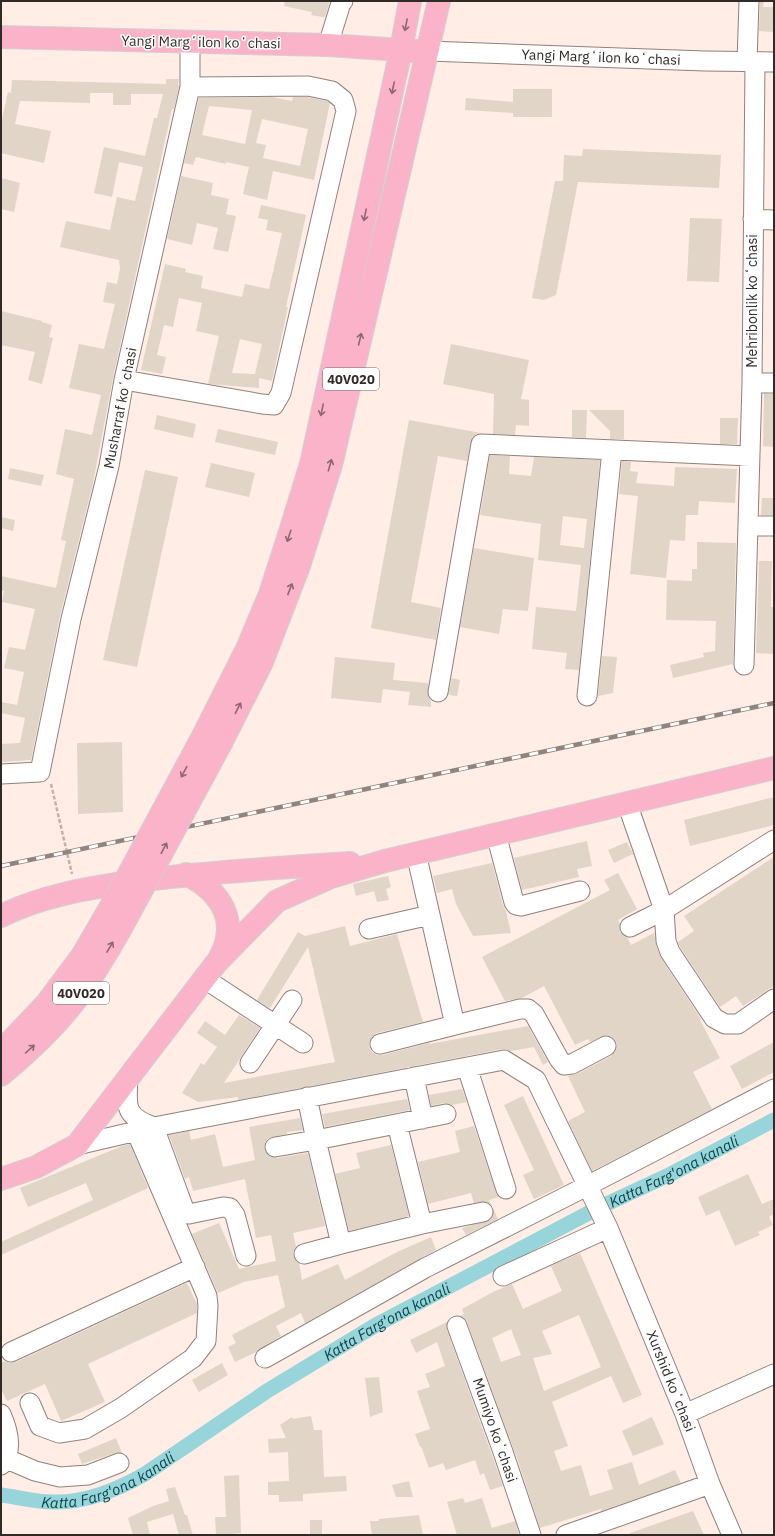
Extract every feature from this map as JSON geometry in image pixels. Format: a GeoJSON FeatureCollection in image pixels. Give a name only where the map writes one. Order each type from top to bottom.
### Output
{"type":"FeatureCollection","features":[{"type":"Feature","properties":{"kind":"main road","name":"40V020"},"geometry":{"type":"LineString","coordinates":[[1,1075],[42,1038],[79,996],[110,948],[140,895],[212,740],[270,594],[311,464],[401,50],[410,1]]}},
{"type":"Feature","properties":{"kind":"main road","name":"40V020"},"geometry":{"type":"LineString","coordinates":[[1,1050],[8,1045],[47,1003],[82,956],[212,740],[262,662],[299,566],[331,464],[439,1]]}},
{"type":"Feature","properties":{"kind":"main road","name":"Yangi Margʻilon koʻchasi"},"geometry":{"type":"LineString","coordinates":[[2,41],[190,42],[328,45],[428,51]]}},
{"type":"Feature","properties":{"kind":"main road"},"geometry":{"type":"LineString","coordinates":[[1,1179],[36,1167],[77,1145],[211,971],[277,901],[331,877],[385,861],[774,768]]}},
{"type":"Feature","properties":{"kind":"main road"},"geometry":{"type":"LineString","coordinates":[[1,916],[20,906],[95,887],[186,874],[385,861]]}},
{"type":"Feature","properties":{"kind":"main road"},"geometry":{"type":"LineString","coordinates":[[186,874],[198,880],[209,889],[219,899],[226,912],[228,938],[224,950],[211,971]]}},
{"type":"Feature","properties":{"kind":"street"},"geometry":{"type":"LineString","coordinates":[[328,45],[341,3],[343,1]]}},
{"type":"Feature","properties":{"kind":"street","name":"Mehribonlik koʻchasi"},"geometry":{"type":"LineString","coordinates":[[744,665],[752,382],[753,219],[749,1]]}},
{"type":"Feature","properties":{"kind":"street","name":"Musharraf koʻchasi"},"geometry":{"type":"LineString","coordinates":[[40,772],[71,619],[109,466],[124,380],[190,87],[190,42]]}},
{"type":"Feature","properties":{"kind":"street","name":"Yangi Margʻilon koʻchasi"},"geometry":{"type":"LineString","coordinates":[[428,51],[774,62]]}},
{"type":"Feature","properties":{"kind":"street"},"geometry":{"type":"LineString","coordinates":[[124,380],[274,405],[281,393],[346,111],[343,100],[332,91],[308,86],[190,87]]}},
{"type":"Feature","properties":{"kind":"street","name":"Mehribonlik koʻchasi"},"geometry":{"type":"LineString","coordinates":[[753,219],[774,220]]}},
{"type":"Feature","properties":{"kind":"street","name":"Mehribonlik koʻchasi"},"geometry":{"type":"LineString","coordinates":[[752,382],[774,383]]}},
{"type":"Feature","properties":{"kind":"street"},"geometry":{"type":"LineString","coordinates":[[438,692],[480,444],[750,456]]}},
{"type":"Feature","properties":{"kind":"street"},"geometry":{"type":"LineString","coordinates":[[587,696],[612,450]]}},
{"type":"Feature","properties":{"kind":"street"},"geometry":{"type":"LineString","coordinates":[[749,526],[774,526]]}},
{"type":"Feature","properties":{"kind":"street"},"geometry":{"type":"LineString","coordinates":[[1,774],[40,772]]}},
{"type":"Feature","properties":{"kind":"street"},"geometry":{"type":"LineString","coordinates":[[627,802],[664,910],[666,941],[670,952],[714,1018],[724,1024],[738,1024],[774,999]]}},
{"type":"Feature","properties":{"kind":"street"},"geometry":{"type":"LineString","coordinates":[[496,834],[516,905],[521,906],[580,891]]}},
{"type":"Feature","properties":{"kind":"street"},"geometry":{"type":"LineString","coordinates":[[630,927],[664,910],[774,840]]}},
{"type":"Feature","properties":{"kind":"street"},"geometry":{"type":"LineString","coordinates":[[416,853],[455,1025]]}},
{"type":"Feature","properties":{"kind":"street"},"geometry":{"type":"LineString","coordinates":[[369,928],[430,915]]}},
{"type":"Feature","properties":{"kind":"street"},"geometry":{"type":"LineString","coordinates":[[211,971],[275,1025],[303,1044]]}},
{"type":"Feature","properties":{"kind":"street"},"geometry":{"type":"LineString","coordinates":[[250,1063],[292,1000]]}},
{"type":"Feature","properties":{"kind":"street"},"geometry":{"type":"LineString","coordinates":[[380,1044],[520,1009],[528,1009],[534,1014],[559,1060],[564,1064],[572,1064],[606,1046]]}},
{"type":"Feature","properties":{"kind":"street","name":"Xurshid koʻchasi"},"geometry":{"type":"LineString","coordinates":[[77,1145],[154,1127],[504,1060],[536,1080],[608,1228],[685,1414],[710,1484],[732,1535]]}},
{"type":"Feature","properties":{"kind":"street"},"geometry":{"type":"LineString","coordinates":[[467,1067],[506,1189]]}},
{"type":"Feature","properties":{"kind":"street"},"geometry":{"type":"LineString","coordinates":[[414,1077],[423,1119]]}},
{"type":"Feature","properties":{"kind":"street"},"geometry":{"type":"LineString","coordinates":[[128,1079],[126,1099],[130,1113],[141,1122],[154,1127],[184,1209],[189,1214],[223,1207],[230,1208],[235,1215],[246,1256]]}},
{"type":"Feature","properties":{"kind":"street"},"geometry":{"type":"LineString","coordinates":[[265,1358],[425,1268],[774,1089]]}},
{"type":"Feature","properties":{"kind":"street"},"geometry":{"type":"LineString","coordinates":[[307,1097],[341,1244]]}},
{"type":"Feature","properties":{"kind":"street"},"geometry":{"type":"LineString","coordinates":[[275,1147],[446,1114]]}},
{"type":"Feature","properties":{"kind":"street"},"geometry":{"type":"LineString","coordinates":[[397,1124],[422,1224]]}},
{"type":"Feature","properties":{"kind":"street"},"geometry":{"type":"LineString","coordinates":[[30,1403],[40,1426],[59,1433],[84,1429],[121,1408],[193,1358],[206,1341],[208,1306],[207,1296],[136,1131]]}},
{"type":"Feature","properties":{"kind":"street"},"geometry":{"type":"LineString","coordinates":[[304,1254],[422,1224],[483,1212]]}},
{"type":"Feature","properties":{"kind":"street"},"geometry":{"type":"LineString","coordinates":[[504,1276],[608,1228]]}},
{"type":"Feature","properties":{"kind":"street"},"geometry":{"type":"LineString","coordinates":[[11,1352],[195,1267]]}},
{"type":"Feature","properties":{"kind":"street","name":"Mumiyo koʻchasi"},"geometry":{"type":"LineString","coordinates":[[457,1326],[502,1449],[531,1535]]}},
{"type":"Feature","properties":{"kind":"street"},"geometry":{"type":"LineString","coordinates":[[685,1414],[774,1374]]}},
{"type":"Feature","properties":{"kind":"street"},"geometry":{"type":"LineString","coordinates":[[1,1414],[6,1425],[9,1446],[4,1462],[60,1477],[88,1475],[119,1463]]}},
{"type":"Feature","properties":{"kind":"street"},"geometry":{"type":"LineString","coordinates":[[566,1535],[710,1484]]}},
{"type":"Feature","properties":{"kind":"path"},"geometry":{"type":"LineString","coordinates":[[40,772],[49,774],[75,891]]}},
{"type":"Feature","properties":{"kind":"building"},"geometry":{"type":"Polygon","coordinates":[[[285,1],[330,1],[325,17],[323,17],[311,15],[312,12],[284,6],[285,1]]]}},
{"type":"Feature","properties":{"kind":"building"},"geometry":{"type":"Polygon","coordinates":[[[760,1],[764,1],[763,7],[774,7],[774,32],[759,31],[760,1]]]}},
{"type":"Feature","properties":{"kind":"building"},"geometry":{"type":"Polygon","coordinates":[[[166,79],[179,79],[179,86],[174,109],[172,109],[113,378],[93,483],[60,616],[31,760],[1,762],[1,744],[20,743],[25,718],[1,713],[1,702],[17,705],[24,672],[4,668],[9,647],[25,650],[35,609],[2,602],[4,591],[1,590],[1,576],[56,588],[66,541],[61,540],[74,479],[56,474],[65,429],[92,435],[101,395],[69,388],[79,344],[104,349],[115,304],[103,302],[107,282],[117,284],[120,269],[119,260],[60,247],[66,221],[110,230],[117,197],[135,201],[143,167],[119,162],[112,197],[94,193],[104,147],[145,156],[154,118],[157,118],[163,94],[131,94],[131,105],[113,105],[113,93],[90,93],[90,103],[20,101],[15,124],[51,131],[44,163],[1,153],[1,124],[8,92],[11,93],[12,80],[166,84],[166,79]]]}},
{"type":"Feature","properties":{"kind":"building"},"geometry":{"type":"Polygon","coordinates":[[[513,89],[552,89],[552,117],[513,117],[513,113],[465,110],[466,98],[513,102],[513,89]]]}},
{"type":"Feature","properties":{"kind":"building"},"geometry":{"type":"Polygon","coordinates":[[[272,97],[292,101],[293,97],[307,97],[330,103],[314,180],[273,171],[267,200],[243,194],[249,167],[226,162],[226,164],[196,157],[193,165],[184,163],[199,98],[272,97]],[[209,106],[202,135],[245,144],[252,110],[209,106]],[[262,119],[256,143],[266,145],[263,158],[300,166],[308,129],[262,119]]]}},
{"type":"Feature","properties":{"kind":"building"},"geometry":{"type":"Polygon","coordinates":[[[583,149],[721,155],[719,188],[578,182],[556,295],[544,300],[532,298],[555,181],[563,181],[564,155],[582,156],[583,149]]]}},
{"type":"Feature","properties":{"kind":"building"},"geometry":{"type":"Polygon","coordinates":[[[181,176],[213,183],[211,195],[229,199],[226,214],[236,216],[228,252],[213,249],[218,228],[197,223],[192,245],[167,239],[181,176]]]}},
{"type":"Feature","properties":{"kind":"building"},"geometry":{"type":"Polygon","coordinates":[[[1,178],[20,183],[14,212],[1,209],[1,178]]]}},
{"type":"Feature","properties":{"kind":"building"},"geometry":{"type":"Polygon","coordinates":[[[261,205],[306,215],[272,381],[259,378],[259,388],[208,384],[219,336],[196,331],[202,303],[179,298],[173,327],[164,325],[157,355],[166,357],[162,374],[141,370],[165,264],[186,269],[185,272],[203,276],[201,288],[242,297],[245,284],[269,289],[282,233],[266,230],[268,220],[258,218],[261,205]],[[240,339],[232,373],[255,374],[262,344],[240,339]]]}},
{"type":"Feature","properties":{"kind":"building"},"geometry":{"type":"Polygon","coordinates":[[[690,218],[722,219],[719,282],[687,281],[690,218]]]}},
{"type":"Feature","properties":{"kind":"building"},"geometry":{"type":"Polygon","coordinates":[[[1,311],[42,321],[52,325],[49,337],[53,338],[42,384],[28,380],[35,352],[1,345],[1,311]]]}},
{"type":"Feature","properties":{"kind":"building"},"geometry":{"type":"Polygon","coordinates":[[[451,344],[529,360],[521,399],[529,400],[529,426],[516,425],[515,435],[493,434],[494,394],[443,384],[451,344]]]}},
{"type":"Feature","properties":{"kind":"building"},"geometry":{"type":"Polygon","coordinates":[[[764,394],[774,394],[774,447],[763,446],[764,394]]]}},
{"type":"Feature","properties":{"kind":"building"},"geometry":{"type":"Polygon","coordinates":[[[572,410],[587,410],[586,438],[572,437],[572,410]]]}},
{"type":"Feature","properties":{"kind":"building"},"geometry":{"type":"Polygon","coordinates":[[[589,410],[624,410],[624,439],[610,439],[610,431],[589,410]]]}},
{"type":"Feature","properties":{"kind":"building"},"geometry":{"type":"Polygon","coordinates":[[[157,415],[196,424],[193,438],[154,429],[157,415]]]}},
{"type":"Feature","properties":{"kind":"building"},"geometry":{"type":"Polygon","coordinates":[[[720,418],[738,418],[737,444],[720,444],[720,418]]]}},
{"type":"Feature","properties":{"kind":"building"},"geometry":{"type":"Polygon","coordinates":[[[409,420],[481,433],[476,434],[472,438],[467,461],[438,456],[411,602],[441,608],[436,640],[371,628],[409,420]]]}},
{"type":"Feature","properties":{"kind":"building"},"geometry":{"type":"Polygon","coordinates":[[[218,429],[278,442],[275,455],[215,442],[218,429]]]}},
{"type":"Feature","properties":{"kind":"building"},"geometry":{"type":"Polygon","coordinates":[[[490,455],[510,456],[509,474],[531,476],[534,457],[600,460],[579,670],[565,669],[567,653],[532,649],[536,607],[576,611],[581,565],[538,560],[541,524],[480,515],[490,455]],[[563,516],[560,545],[584,548],[587,519],[563,516]]]}},
{"type":"Feature","properties":{"kind":"building"},"geometry":{"type":"Polygon","coordinates":[[[622,461],[631,462],[630,471],[638,472],[636,483],[674,486],[675,467],[737,469],[735,503],[699,501],[698,515],[686,515],[685,541],[670,540],[666,578],[630,574],[638,496],[619,494],[622,461]]]}},
{"type":"Feature","properties":{"kind":"building"},"geometry":{"type":"Polygon","coordinates":[[[211,463],[255,473],[249,497],[205,487],[211,463]]]}},
{"type":"Feature","properties":{"kind":"building"},"geometry":{"type":"Polygon","coordinates":[[[10,468],[44,475],[41,486],[8,479],[10,468]]]}},
{"type":"Feature","properties":{"kind":"building"},"geometry":{"type":"Polygon","coordinates":[[[145,470],[178,477],[137,667],[103,660],[145,470]]]}},
{"type":"Feature","properties":{"kind":"building"},"geometry":{"type":"Polygon","coordinates":[[[762,498],[773,498],[774,515],[761,515],[762,498]]]}},
{"type":"Feature","properties":{"kind":"building"},"geometry":{"type":"Polygon","coordinates":[[[1,517],[15,520],[13,531],[1,528],[1,517]]]}},
{"type":"Feature","properties":{"kind":"building"},"geometry":{"type":"Polygon","coordinates":[[[697,542],[736,543],[733,664],[673,678],[670,665],[704,657],[703,653],[715,651],[716,621],[666,620],[667,580],[692,581],[692,569],[697,569],[697,542]]]}},
{"type":"Feature","properties":{"kind":"building"},"geometry":{"type":"Polygon","coordinates":[[[474,548],[534,558],[528,611],[503,609],[499,634],[460,627],[474,548]]]}},
{"type":"Feature","properties":{"kind":"building"},"geometry":{"type":"Polygon","coordinates":[[[759,561],[772,561],[771,607],[774,607],[774,654],[756,653],[759,561]]]}},
{"type":"Feature","properties":{"kind":"building"},"geometry":{"type":"Polygon","coordinates":[[[602,656],[617,657],[613,693],[598,696],[602,656]]]}},
{"type":"Feature","properties":{"kind":"building"},"geometry":{"type":"Polygon","coordinates":[[[335,657],[395,663],[393,680],[428,683],[428,695],[431,701],[431,707],[408,705],[410,692],[383,689],[381,703],[331,698],[335,657]]]}},
{"type":"Feature","properties":{"kind":"building"},"geometry":{"type":"Polygon","coordinates":[[[452,678],[460,680],[457,696],[448,695],[452,678]]]}},
{"type":"Feature","properties":{"kind":"building"},"geometry":{"type":"Polygon","coordinates":[[[122,742],[123,812],[78,814],[77,743],[122,742]]]}},
{"type":"Feature","properties":{"kind":"building"},"geometry":{"type":"Polygon","coordinates":[[[774,797],[774,825],[690,846],[684,820],[774,797]]]}},
{"type":"Feature","properties":{"kind":"building"},"geometry":{"type":"Polygon","coordinates":[[[587,841],[592,866],[577,869],[579,877],[522,890],[514,858],[587,841]]]}},
{"type":"Feature","properties":{"kind":"building"},"geometry":{"type":"Polygon","coordinates":[[[627,842],[633,854],[614,863],[608,850],[627,842]]]}},
{"type":"Feature","properties":{"kind":"building"},"geometry":{"type":"Polygon","coordinates":[[[774,857],[774,986],[743,1006],[736,996],[720,1007],[678,942],[694,931],[684,916],[774,857]]]}},
{"type":"Feature","properties":{"kind":"building"},"geometry":{"type":"Polygon","coordinates":[[[492,863],[511,933],[473,936],[456,904],[452,889],[437,893],[433,876],[492,863]]]}},
{"type":"Feature","properties":{"kind":"building"},"geometry":{"type":"Polygon","coordinates":[[[618,873],[637,909],[618,920],[620,924],[620,932],[627,937],[631,945],[654,933],[656,945],[661,958],[701,1019],[700,1020],[720,1058],[693,1072],[712,1109],[592,1171],[568,1121],[585,1112],[568,1076],[577,1074],[611,1056],[617,1046],[616,1041],[612,1037],[606,1035],[590,1042],[588,1039],[575,1045],[544,986],[522,998],[505,1001],[482,957],[610,890],[604,880],[618,873]]]}},
{"type":"Feature","properties":{"kind":"building"},"geometry":{"type":"Polygon","coordinates":[[[388,876],[391,887],[386,889],[389,900],[377,902],[374,891],[356,896],[353,884],[388,876]]]}},
{"type":"Feature","properties":{"kind":"building"},"geometry":{"type":"Polygon","coordinates":[[[345,926],[350,946],[397,934],[423,1022],[377,1033],[370,1041],[369,1046],[372,1052],[377,1055],[383,1055],[429,1043],[528,1026],[548,1062],[543,1065],[534,1047],[511,1051],[502,1049],[238,1100],[238,1097],[198,1102],[182,1093],[201,1063],[204,1065],[217,1047],[197,1033],[205,1021],[225,1035],[239,1015],[260,1028],[224,1083],[335,1062],[308,947],[270,1008],[257,1000],[298,932],[305,936],[345,926]]]}},
{"type":"Feature","properties":{"kind":"building"},"geometry":{"type":"Polygon","coordinates":[[[774,1042],[774,1072],[742,1089],[730,1066],[774,1042]]]}},
{"type":"Feature","properties":{"kind":"building"},"geometry":{"type":"Polygon","coordinates":[[[462,1089],[467,1102],[452,1105],[444,1103],[431,1106],[429,1095],[462,1089]]]}},
{"type":"Feature","properties":{"kind":"building"},"geometry":{"type":"Polygon","coordinates":[[[523,1096],[564,1185],[534,1199],[523,1175],[534,1170],[504,1105],[523,1096]]]}},
{"type":"Feature","properties":{"kind":"building"},"geometry":{"type":"Polygon","coordinates":[[[407,1099],[410,1110],[325,1127],[322,1114],[407,1099]]]}},
{"type":"Feature","properties":{"kind":"building"},"geometry":{"type":"Polygon","coordinates":[[[300,1118],[303,1130],[287,1132],[287,1134],[268,1138],[264,1148],[267,1154],[277,1158],[308,1153],[325,1226],[293,1233],[296,1247],[293,1252],[293,1256],[299,1263],[302,1280],[338,1264],[345,1280],[395,1253],[431,1237],[436,1250],[305,1323],[301,1313],[276,1326],[281,1336],[256,1352],[235,1362],[228,1347],[236,1343],[232,1335],[285,1307],[278,1275],[244,1282],[218,1293],[192,1234],[219,1223],[239,1269],[276,1261],[271,1235],[256,1238],[245,1179],[193,1191],[189,1177],[185,1179],[169,1135],[189,1131],[191,1140],[215,1134],[223,1167],[255,1160],[249,1127],[300,1118]]]}},
{"type":"Feature","properties":{"kind":"building"},"geometry":{"type":"Polygon","coordinates":[[[474,1126],[499,1197],[489,1200],[491,1205],[486,1202],[474,1203],[471,1193],[428,1204],[418,1162],[460,1152],[455,1131],[474,1126]]]}},
{"type":"Feature","properties":{"kind":"building"},"geometry":{"type":"Polygon","coordinates":[[[130,1144],[148,1188],[1,1255],[1,1242],[93,1200],[86,1183],[28,1207],[20,1188],[130,1144]]]}},
{"type":"Feature","properties":{"kind":"building"},"geometry":{"type":"Polygon","coordinates":[[[391,1145],[409,1216],[349,1231],[335,1174],[360,1168],[356,1153],[391,1145]]]}},
{"type":"Feature","properties":{"kind":"building"},"geometry":{"type":"Polygon","coordinates":[[[748,1174],[762,1204],[774,1199],[774,1214],[769,1217],[773,1225],[758,1232],[760,1235],[735,1246],[719,1210],[706,1216],[698,1197],[748,1174]]]}},
{"type":"Feature","properties":{"kind":"building"},"geometry":{"type":"Polygon","coordinates":[[[493,1208],[498,1219],[466,1235],[462,1228],[490,1220],[493,1215],[493,1208]]]}},
{"type":"Feature","properties":{"kind":"building"},"geometry":{"type":"Polygon","coordinates":[[[580,1253],[642,1395],[623,1403],[611,1376],[552,1402],[568,1446],[554,1451],[561,1471],[581,1465],[590,1496],[613,1489],[607,1470],[632,1462],[639,1485],[675,1470],[681,1483],[601,1511],[601,1509],[540,1528],[518,1461],[467,1322],[460,1316],[464,1314],[462,1309],[493,1292],[512,1284],[523,1309],[562,1291],[551,1266],[580,1253]],[[579,1315],[542,1331],[552,1354],[533,1358],[544,1391],[601,1367],[579,1315]],[[511,1329],[492,1338],[501,1362],[521,1355],[511,1329]]]}},
{"type":"Feature","properties":{"kind":"building"},"geometry":{"type":"Polygon","coordinates":[[[187,1283],[197,1304],[197,1313],[88,1364],[105,1402],[61,1421],[45,1384],[7,1401],[1,1389],[1,1363],[5,1361],[10,1363],[16,1362],[187,1283]]]}},
{"type":"Feature","properties":{"kind":"building"},"geometry":{"type":"Polygon","coordinates":[[[447,1322],[447,1330],[503,1486],[490,1490],[484,1473],[480,1475],[475,1460],[446,1470],[443,1463],[429,1468],[415,1434],[430,1429],[417,1391],[430,1387],[425,1374],[445,1366],[437,1342],[416,1353],[410,1340],[447,1322]]]}},
{"type":"Feature","properties":{"kind":"building"},"geometry":{"type":"Polygon","coordinates":[[[222,1363],[228,1375],[199,1392],[192,1380],[222,1363]]]}},
{"type":"Feature","properties":{"kind":"building"},"geometry":{"type":"Polygon","coordinates":[[[379,1377],[383,1412],[370,1417],[365,1378],[379,1377]]]}},
{"type":"Feature","properties":{"kind":"building"},"geometry":{"type":"Polygon","coordinates":[[[311,1416],[314,1430],[322,1430],[324,1477],[346,1476],[347,1491],[303,1494],[303,1501],[279,1502],[279,1495],[268,1495],[268,1482],[289,1481],[288,1452],[269,1453],[268,1439],[286,1438],[280,1425],[292,1417],[293,1419],[311,1416]]]}},
{"type":"Feature","properties":{"kind":"building"},"geometry":{"type":"Polygon","coordinates":[[[652,1417],[664,1444],[633,1456],[622,1431],[652,1417]]]}},
{"type":"Feature","properties":{"kind":"building"},"geometry":{"type":"Polygon","coordinates":[[[116,1438],[122,1453],[115,1453],[82,1464],[78,1454],[116,1438]]]}},
{"type":"Feature","properties":{"kind":"building"},"geometry":{"type":"Polygon","coordinates":[[[239,1475],[241,1533],[216,1535],[215,1517],[226,1517],[224,1476],[239,1475]]]}},
{"type":"Feature","properties":{"kind":"building"},"geometry":{"type":"Polygon","coordinates":[[[409,1481],[413,1497],[396,1497],[392,1485],[409,1481]]]}},
{"type":"Feature","properties":{"kind":"building"},"geometry":{"type":"Polygon","coordinates":[[[175,1487],[185,1515],[187,1515],[193,1535],[179,1535],[173,1514],[147,1522],[150,1535],[133,1535],[128,1518],[153,1506],[169,1501],[166,1489],[175,1487]]]}},
{"type":"Feature","properties":{"kind":"building"},"geometry":{"type":"Polygon","coordinates":[[[463,1498],[465,1503],[482,1498],[492,1528],[515,1521],[519,1535],[457,1535],[447,1502],[463,1498]]]}},
{"type":"Feature","properties":{"kind":"building"},"geometry":{"type":"Polygon","coordinates":[[[693,1511],[704,1535],[630,1535],[630,1533],[693,1511]]]}},
{"type":"Feature","properties":{"kind":"building"},"geometry":{"type":"Polygon","coordinates":[[[419,1515],[423,1535],[372,1535],[370,1521],[419,1515]]]}},
{"type":"Feature","properties":{"kind":"building"},"geometry":{"type":"Polygon","coordinates":[[[310,1520],[322,1520],[322,1535],[310,1535],[310,1520]]]}},
{"type":"Feature","properties":{"kind":"waterway","name":"Katta Farg'ona kanali"},"geometry":{"type":"LineString","coordinates":[[1,1495],[40,1501],[65,1502],[89,1498],[123,1485],[145,1474],[267,1391],[376,1325],[600,1207],[671,1174],[774,1120]]}},
{"type":"Feature","properties":{"kind":"railway"},"geometry":{"type":"LineString","coordinates":[[1,866],[774,703]]}}]}
